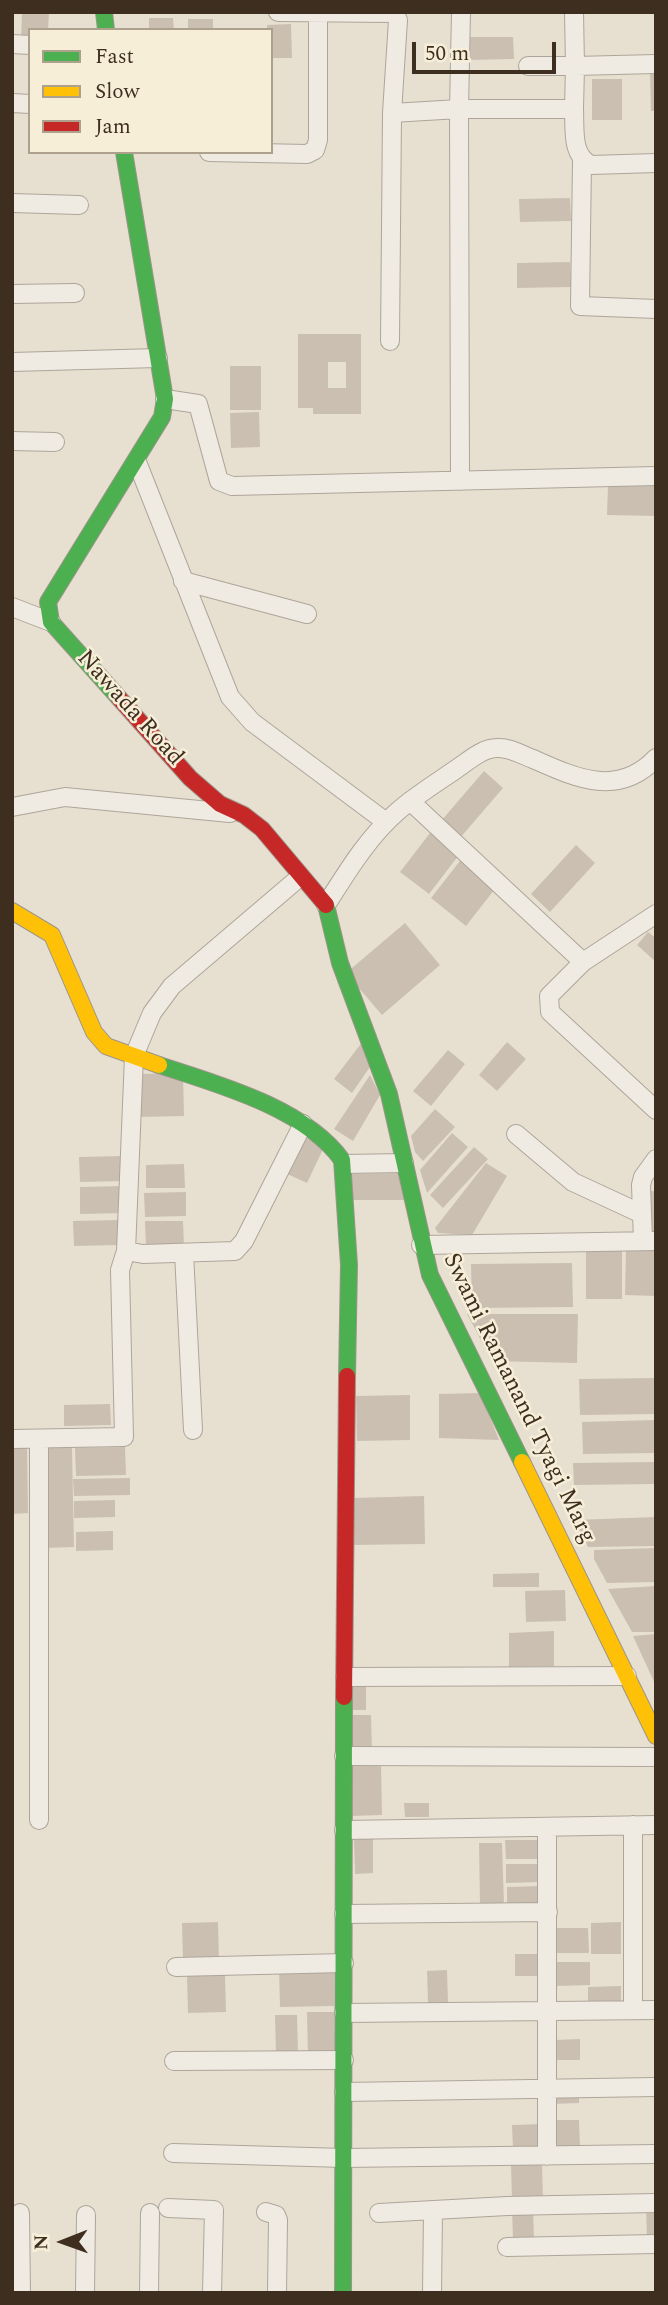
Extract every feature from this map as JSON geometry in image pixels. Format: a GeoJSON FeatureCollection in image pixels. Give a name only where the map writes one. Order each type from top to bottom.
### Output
{"type":"FeatureCollection","features":[{"type":"Feature","properties":{"kind":"street"},"geometry":{"type":"LineString","coordinates":[[278,12],[394,13],[397,16],[392,113],[390,341]]}},
{"type":"Feature","properties":{"kind":"street"},"geometry":{"type":"LineString","coordinates":[[460,481],[461,12]]}},
{"type":"Feature","properties":{"kind":"street"},"geometry":{"type":"LineString","coordinates":[[574,12],[574,109],[577,151],[582,161],[580,306],[656,309]]}},
{"type":"Feature","properties":{"kind":"street"},"geometry":{"type":"LineString","coordinates":[[273,153],[307,154],[315,150],[318,140],[317,13]]}},
{"type":"Feature","properties":{"kind":"street"},"geometry":{"type":"LineString","coordinates":[[528,66],[656,64]]}},
{"type":"Feature","properties":{"kind":"street"},"geometry":{"type":"LineString","coordinates":[[392,113],[459,109],[574,109]]}},
{"type":"Feature","properties":{"kind":"street"},"geometry":{"type":"LineString","coordinates":[[51,622],[48,602],[137,462],[162,416],[164,400],[159,358],[124,154]]}},
{"type":"Feature","properties":{"kind":"street"},"geometry":{"type":"LineString","coordinates":[[582,161],[591,166],[656,163]]}},
{"type":"Feature","properties":{"kind":"street"},"geometry":{"type":"LineString","coordinates":[[12,203],[79,205]]}},
{"type":"Feature","properties":{"kind":"street"},"geometry":{"type":"LineString","coordinates":[[12,294],[75,293]]}},
{"type":"Feature","properties":{"kind":"street"},"geometry":{"type":"LineString","coordinates":[[12,362],[159,358]]}},
{"type":"Feature","properties":{"kind":"street"},"geometry":{"type":"LineString","coordinates":[[164,400],[198,404],[217,474],[224,484],[656,476]]}},
{"type":"Feature","properties":{"kind":"street"},"geometry":{"type":"LineString","coordinates":[[12,441],[55,442]]}},
{"type":"Feature","properties":{"kind":"street"},"geometry":{"type":"LineString","coordinates":[[137,462],[224,686],[241,711],[271,737],[386,822]]}},
{"type":"Feature","properties":{"kind":"street"},"geometry":{"type":"LineString","coordinates":[[183,581],[307,614]]}},
{"type":"Feature","properties":{"kind":"street","name":"Nawada Road"},"geometry":{"type":"LineString","coordinates":[[12,607],[51,622],[190,778],[220,804],[244,815]]}},
{"type":"Feature","properties":{"kind":"street"},"geometry":{"type":"LineString","coordinates":[[326,905],[350,867],[386,822],[410,801],[475,756],[491,749],[511,751],[561,771],[600,781],[621,782],[656,758]]}},
{"type":"Feature","properties":{"kind":"street"},"geometry":{"type":"LineString","coordinates":[[12,807],[65,797],[244,815]]}},
{"type":"Feature","properties":{"kind":"street"},"geometry":{"type":"LineString","coordinates":[[410,801],[583,962]]}},
{"type":"Feature","properties":{"kind":"street","name":"Swami Ramanand Tyagi Marg"},"geometry":{"type":"LineString","coordinates":[[244,815],[262,829],[326,905],[340,962],[388,1094],[430,1275],[656,1736]]}},
{"type":"Feature","properties":{"kind":"street"},"geometry":{"type":"LineString","coordinates":[[12,1439],[124,1437],[120,1280],[126,1251],[134,1056],[152,1013],[172,986],[300,877]]}},
{"type":"Feature","properties":{"kind":"street"},"geometry":{"type":"LineString","coordinates":[[12,911],[47,929],[58,943],[100,1040],[106,1046],[226,1085],[303,1124],[340,1156],[344,1164],[349,1265],[344,1756],[343,2293]]}},
{"type":"Feature","properties":{"kind":"street"},"geometry":{"type":"LineString","coordinates":[[656,914],[583,962],[549,996],[550,1012],[656,1110]]}},
{"type":"Feature","properties":{"kind":"street"},"geometry":{"type":"LineString","coordinates":[[126,1251],[184,1254],[228,1252],[240,1247],[303,1124]]}},
{"type":"Feature","properties":{"kind":"street"},"geometry":{"type":"LineString","coordinates":[[516,1133],[573,1182],[642,1214]]}},
{"type":"Feature","properties":{"kind":"street"},"geometry":{"type":"LineString","coordinates":[[421,1245],[649,1241],[642,1214],[643,1177],[656,1158]]}},
{"type":"Feature","properties":{"kind":"street"},"geometry":{"type":"LineString","coordinates":[[344,1164],[404,1163]]}},
{"type":"Feature","properties":{"kind":"street"},"geometry":{"type":"LineString","coordinates":[[184,1254],[193,1430]]}},
{"type":"Feature","properties":{"kind":"street"},"geometry":{"type":"LineString","coordinates":[[38,1439],[39,1820]]}},
{"type":"Feature","properties":{"kind":"street"},"geometry":{"type":"LineString","coordinates":[[345,1677],[627,1676]]}},
{"type":"Feature","properties":{"kind":"street"},"geometry":{"type":"LineString","coordinates":[[344,1756],[656,1757]]}},
{"type":"Feature","properties":{"kind":"street"},"geometry":{"type":"LineString","coordinates":[[633,1825],[634,2010]]}},
{"type":"Feature","properties":{"kind":"street"},"geometry":{"type":"LineString","coordinates":[[344,1830],[656,1825]]}},
{"type":"Feature","properties":{"kind":"street"},"geometry":{"type":"LineString","coordinates":[[547,1827],[547,2156]]}},
{"type":"Feature","properties":{"kind":"street"},"geometry":{"type":"LineString","coordinates":[[344,1914],[548,1912]]}},
{"type":"Feature","properties":{"kind":"street"},"geometry":{"type":"LineString","coordinates":[[176,1967],[344,1963]]}},
{"type":"Feature","properties":{"kind":"street"},"geometry":{"type":"LineString","coordinates":[[344,2013],[656,2010]]}},
{"type":"Feature","properties":{"kind":"street"},"geometry":{"type":"LineString","coordinates":[[174,2061],[344,2060]]}},
{"type":"Feature","properties":{"kind":"street"},"geometry":{"type":"LineString","coordinates":[[344,2092],[656,2087]]}},
{"type":"Feature","properties":{"kind":"street"},"geometry":{"type":"LineString","coordinates":[[173,2153],[344,2158],[656,2154]]}},
{"type":"Feature","properties":{"kind":"street"},"geometry":{"type":"LineString","coordinates":[[379,2213],[507,2206],[656,2203]]}},
{"type":"Feature","properties":{"kind":"street"},"geometry":{"type":"LineString","coordinates":[[168,2208],[214,2210],[212,2293]]}},
{"type":"Feature","properties":{"kind":"street"},"geometry":{"type":"LineString","coordinates":[[266,2212],[276,2215],[278,2220],[277,2293]]}},
{"type":"Feature","properties":{"kind":"street"},"geometry":{"type":"LineString","coordinates":[[432,2293],[433,2212]]}},
{"type":"Feature","properties":{"kind":"street"},"geometry":{"type":"LineString","coordinates":[[20,2213],[21,2293]]}},
{"type":"Feature","properties":{"kind":"street"},"geometry":{"type":"LineString","coordinates":[[149,2293],[150,2213]]}},
{"type":"Feature","properties":{"kind":"street"},"geometry":{"type":"LineString","coordinates":[[85,2293],[86,2215]]}},
{"type":"Feature","properties":{"kind":"street"},"geometry":{"type":"LineString","coordinates":[[507,2248],[656,2244]]}},
{"type":"Feature","properties":{"kind":"building"},"geometry":{"type":"Polygon","coordinates":[[[22,12],[49,12],[48,28],[28,28],[28,41],[21,41],[22,12]]]}},
{"type":"Feature","properties":{"kind":"building"},"geometry":{"type":"Polygon","coordinates":[[[149,18],[173,18],[174,28],[149,28],[149,18]]]}},
{"type":"Feature","properties":{"kind":"building"},"geometry":{"type":"Polygon","coordinates":[[[188,19],[213,19],[213,28],[188,28],[188,19]]]}},
{"type":"Feature","properties":{"kind":"building"},"geometry":{"type":"Polygon","coordinates":[[[291,24],[292,58],[273,58],[273,28],[267,28],[267,25],[291,24]]]}},
{"type":"Feature","properties":{"kind":"building"},"geometry":{"type":"Polygon","coordinates":[[[466,37],[513,37],[514,59],[466,60],[466,37]]]}},
{"type":"Feature","properties":{"kind":"building"},"geometry":{"type":"Polygon","coordinates":[[[650,70],[656,70],[656,111],[651,111],[650,70]]]}},
{"type":"Feature","properties":{"kind":"building"},"geometry":{"type":"Polygon","coordinates":[[[592,79],[622,79],[622,120],[592,120],[592,79]]]}},
{"type":"Feature","properties":{"kind":"building"},"geometry":{"type":"Polygon","coordinates":[[[570,198],[571,221],[520,222],[519,199],[570,198]]]}},
{"type":"Feature","properties":{"kind":"building"},"geometry":{"type":"Polygon","coordinates":[[[570,262],[571,287],[517,288],[517,263],[570,262]]]}},
{"type":"Feature","properties":{"kind":"building"},"geometry":{"type":"Polygon","coordinates":[[[298,334],[361,334],[361,414],[313,414],[313,408],[298,408],[298,334]],[[328,362],[328,388],[346,388],[346,362],[328,362]]]}},
{"type":"Feature","properties":{"kind":"building"},"geometry":{"type":"Polygon","coordinates":[[[230,366],[261,366],[261,410],[230,410],[230,366]]]}},
{"type":"Feature","properties":{"kind":"building"},"geometry":{"type":"Polygon","coordinates":[[[259,412],[260,447],[231,448],[230,413],[259,412]]]}},
{"type":"Feature","properties":{"kind":"building"},"geometry":{"type":"Polygon","coordinates":[[[608,485],[656,486],[656,516],[607,515],[608,485]]]}},
{"type":"Feature","properties":{"kind":"building"},"geometry":{"type":"Polygon","coordinates":[[[484,771],[503,788],[460,838],[441,821],[484,771]]]}},
{"type":"Feature","properties":{"kind":"building"},"geometry":{"type":"Polygon","coordinates":[[[430,833],[459,855],[429,894],[400,872],[430,833]]]}},
{"type":"Feature","properties":{"kind":"building"},"geometry":{"type":"Polygon","coordinates":[[[576,845],[595,863],[550,912],[531,894],[576,845]]]}},
{"type":"Feature","properties":{"kind":"building"},"geometry":{"type":"Polygon","coordinates":[[[463,857],[498,885],[466,926],[431,898],[463,857]]]}},
{"type":"Feature","properties":{"kind":"building"},"geometry":{"type":"Polygon","coordinates":[[[405,923],[440,965],[382,1015],[346,973],[405,923]]]}},
{"type":"Feature","properties":{"kind":"building"},"geometry":{"type":"Polygon","coordinates":[[[648,932],[656,938],[656,962],[637,945],[648,932]]]}},
{"type":"Feature","properties":{"kind":"building"},"geometry":{"type":"Polygon","coordinates":[[[363,1041],[372,1064],[352,1093],[334,1079],[363,1041]]]}},
{"type":"Feature","properties":{"kind":"building"},"geometry":{"type":"Polygon","coordinates":[[[507,1042],[526,1059],[497,1091],[479,1075],[507,1042]]]}},
{"type":"Feature","properties":{"kind":"building"},"geometry":{"type":"Polygon","coordinates":[[[448,1050],[465,1064],[431,1106],[413,1091],[448,1050]]]}},
{"type":"Feature","properties":{"kind":"building"},"geometry":{"type":"Polygon","coordinates":[[[183,1073],[184,1116],[138,1117],[137,1074],[183,1073]]]}},
{"type":"Feature","properties":{"kind":"building"},"geometry":{"type":"Polygon","coordinates":[[[370,1075],[380,1095],[353,1141],[334,1129],[370,1075]]]}},
{"type":"Feature","properties":{"kind":"building"},"geometry":{"type":"Polygon","coordinates":[[[435,1109],[455,1127],[423,1161],[415,1152],[411,1136],[435,1109]]]}},
{"type":"Feature","properties":{"kind":"building"},"geometry":{"type":"Polygon","coordinates":[[[452,1133],[468,1147],[427,1193],[420,1170],[452,1133]]]}},
{"type":"Feature","properties":{"kind":"building"},"geometry":{"type":"Polygon","coordinates":[[[302,1136],[324,1147],[307,1183],[285,1173],[302,1136]]]}},
{"type":"Feature","properties":{"kind":"building"},"geometry":{"type":"Polygon","coordinates":[[[474,1147],[488,1159],[443,1208],[430,1195],[474,1147]]]}},
{"type":"Feature","properties":{"kind":"building"},"geometry":{"type":"Polygon","coordinates":[[[124,1156],[124,1181],[80,1182],[79,1157],[124,1156]]]}},
{"type":"Feature","properties":{"kind":"building"},"geometry":{"type":"Polygon","coordinates":[[[486,1163],[507,1176],[472,1235],[438,1233],[435,1228],[486,1163]]]}},
{"type":"Feature","properties":{"kind":"building"},"geometry":{"type":"Polygon","coordinates":[[[184,1164],[185,1188],[146,1188],[146,1165],[184,1164]]]}},
{"type":"Feature","properties":{"kind":"building"},"geometry":{"type":"Polygon","coordinates":[[[404,1173],[404,1200],[347,1200],[347,1174],[404,1173]]]}},
{"type":"Feature","properties":{"kind":"building"},"geometry":{"type":"Polygon","coordinates":[[[124,1186],[124,1213],[80,1214],[80,1187],[124,1186]]]}},
{"type":"Feature","properties":{"kind":"building"},"geometry":{"type":"Polygon","coordinates":[[[648,1191],[656,1191],[656,1233],[647,1233],[648,1191]]]}},
{"type":"Feature","properties":{"kind":"building"},"geometry":{"type":"Polygon","coordinates":[[[186,1192],[186,1216],[145,1217],[144,1193],[186,1192]]]}},
{"type":"Feature","properties":{"kind":"building"},"geometry":{"type":"Polygon","coordinates":[[[119,1220],[120,1245],[74,1246],[73,1221],[119,1220]]]}},
{"type":"Feature","properties":{"kind":"building"},"geometry":{"type":"Polygon","coordinates":[[[145,1221],[183,1221],[184,1247],[146,1248],[145,1221]]]}},
{"type":"Feature","properties":{"kind":"building"},"geometry":{"type":"Polygon","coordinates":[[[626,1248],[656,1248],[656,1296],[625,1295],[626,1248]]]}},
{"type":"Feature","properties":{"kind":"building"},"geometry":{"type":"Polygon","coordinates":[[[586,1250],[622,1250],[622,1299],[586,1299],[586,1250]]]}},
{"type":"Feature","properties":{"kind":"building"},"geometry":{"type":"Polygon","coordinates":[[[572,1263],[573,1307],[472,1308],[471,1264],[572,1263]]]}},
{"type":"Feature","properties":{"kind":"building"},"geometry":{"type":"Polygon","coordinates":[[[467,1314],[578,1314],[577,1363],[492,1361],[467,1314]]]}},
{"type":"Feature","properties":{"kind":"building"},"geometry":{"type":"Polygon","coordinates":[[[656,1378],[656,1414],[580,1415],[579,1379],[656,1378]]]}},
{"type":"Feature","properties":{"kind":"building"},"geometry":{"type":"Polygon","coordinates":[[[480,1393],[499,1440],[439,1438],[439,1394],[480,1393]]]}},
{"type":"Feature","properties":{"kind":"building"},"geometry":{"type":"Polygon","coordinates":[[[410,1395],[410,1440],[357,1441],[356,1396],[410,1395]]]}},
{"type":"Feature","properties":{"kind":"building"},"geometry":{"type":"Polygon","coordinates":[[[110,1404],[111,1425],[64,1426],[64,1405],[110,1404]]]}},
{"type":"Feature","properties":{"kind":"building"},"geometry":{"type":"Polygon","coordinates":[[[656,1420],[656,1453],[583,1454],[582,1422],[656,1420]]]}},
{"type":"Feature","properties":{"kind":"building"},"geometry":{"type":"Polygon","coordinates":[[[12,1445],[27,1445],[28,1513],[12,1514],[12,1445]]]}},
{"type":"Feature","properties":{"kind":"building"},"geometry":{"type":"Polygon","coordinates":[[[125,1447],[126,1475],[76,1476],[75,1448],[125,1447]]]}},
{"type":"Feature","properties":{"kind":"building"},"geometry":{"type":"Polygon","coordinates":[[[43,1448],[72,1448],[74,1547],[45,1548],[43,1448]]]}},
{"type":"Feature","properties":{"kind":"building"},"geometry":{"type":"Polygon","coordinates":[[[656,1462],[656,1484],[574,1485],[573,1463],[656,1462]]]}},
{"type":"Feature","properties":{"kind":"building"},"geometry":{"type":"Polygon","coordinates":[[[130,1478],[130,1495],[74,1496],[73,1479],[130,1478]]]}},
{"type":"Feature","properties":{"kind":"building"},"geometry":{"type":"Polygon","coordinates":[[[424,1496],[425,1544],[353,1545],[352,1498],[424,1496]]]}},
{"type":"Feature","properties":{"kind":"building"},"geometry":{"type":"Polygon","coordinates":[[[115,1500],[115,1517],[74,1518],[74,1501],[115,1500]]]}},
{"type":"Feature","properties":{"kind":"building"},"geometry":{"type":"Polygon","coordinates":[[[656,1517],[656,1546],[588,1547],[574,1520],[656,1517]]]}},
{"type":"Feature","properties":{"kind":"building"},"geometry":{"type":"Polygon","coordinates":[[[113,1531],[113,1550],[76,1551],[76,1532],[113,1531]]]}},
{"type":"Feature","properties":{"kind":"building"},"geometry":{"type":"Polygon","coordinates":[[[656,1548],[656,1582],[607,1583],[594,1559],[594,1550],[656,1548]]]}},
{"type":"Feature","properties":{"kind":"building"},"geometry":{"type":"Polygon","coordinates":[[[539,1573],[539,1587],[493,1587],[493,1574],[539,1573]]]}},
{"type":"Feature","properties":{"kind":"building"},"geometry":{"type":"Polygon","coordinates":[[[656,1586],[656,1632],[632,1632],[608,1589],[656,1586]]]}},
{"type":"Feature","properties":{"kind":"building"},"geometry":{"type":"Polygon","coordinates":[[[565,1590],[566,1621],[526,1622],[525,1591],[565,1590]]]}},
{"type":"Feature","properties":{"kind":"building"},"geometry":{"type":"Polygon","coordinates":[[[554,1631],[554,1666],[509,1667],[509,1633],[554,1631]]]}},
{"type":"Feature","properties":{"kind":"building"},"geometry":{"type":"Polygon","coordinates":[[[656,1634],[656,1686],[633,1636],[656,1634]]]}},
{"type":"Feature","properties":{"kind":"building"},"geometry":{"type":"Polygon","coordinates":[[[349,1685],[366,1685],[366,1710],[349,1710],[349,1685]]]}},
{"type":"Feature","properties":{"kind":"building"},"geometry":{"type":"Polygon","coordinates":[[[351,1715],[371,1715],[372,1752],[352,1752],[351,1715]]]}},
{"type":"Feature","properties":{"kind":"building"},"geometry":{"type":"Polygon","coordinates":[[[351,1763],[381,1763],[382,1815],[351,1816],[351,1763]]]}},
{"type":"Feature","properties":{"kind":"building"},"geometry":{"type":"Polygon","coordinates":[[[404,1803],[429,1803],[429,1817],[405,1817],[404,1803]]]}},
{"type":"Feature","properties":{"kind":"building"},"geometry":{"type":"Polygon","coordinates":[[[354,1839],[373,1839],[373,1873],[355,1874],[354,1839]]]}},
{"type":"Feature","properties":{"kind":"building"},"geometry":{"type":"Polygon","coordinates":[[[505,1840],[539,1840],[540,1859],[506,1859],[505,1840]]]}},
{"type":"Feature","properties":{"kind":"building"},"geometry":{"type":"Polygon","coordinates":[[[479,1843],[502,1843],[504,1905],[480,1905],[479,1843]]]}},
{"type":"Feature","properties":{"kind":"building"},"geometry":{"type":"Polygon","coordinates":[[[506,1864],[539,1864],[540,1882],[506,1883],[506,1864]]]}},
{"type":"Feature","properties":{"kind":"building"},"geometry":{"type":"Polygon","coordinates":[[[539,1886],[539,1905],[507,1905],[507,1887],[539,1886]]]}},
{"type":"Feature","properties":{"kind":"building"},"geometry":{"type":"Polygon","coordinates":[[[218,1922],[219,1961],[183,1962],[182,1923],[218,1922]]]}},
{"type":"Feature","properties":{"kind":"building"},"geometry":{"type":"Polygon","coordinates":[[[621,1922],[621,1954],[591,1954],[591,1923],[621,1922]]]}},
{"type":"Feature","properties":{"kind":"building"},"geometry":{"type":"Polygon","coordinates":[[[552,1928],[588,1928],[589,1953],[552,1953],[552,1928]]]}},
{"type":"Feature","properties":{"kind":"building"},"geometry":{"type":"Polygon","coordinates":[[[515,1954],[541,1954],[541,1976],[515,1976],[515,1954]]]}},
{"type":"Feature","properties":{"kind":"building"},"geometry":{"type":"Polygon","coordinates":[[[555,1962],[590,1962],[590,1985],[555,1986],[555,1962]]]}},
{"type":"Feature","properties":{"kind":"building"},"geometry":{"type":"Polygon","coordinates":[[[334,1967],[334,2006],[280,2007],[279,1968],[334,1967]]]}},
{"type":"Feature","properties":{"kind":"building"},"geometry":{"type":"Polygon","coordinates":[[[447,1970],[448,2003],[428,2004],[427,1971],[447,1970]]]}},
{"type":"Feature","properties":{"kind":"building"},"geometry":{"type":"Polygon","coordinates":[[[225,1974],[226,2012],[188,2013],[187,1975],[225,1974]]]}},
{"type":"Feature","properties":{"kind":"building"},"geometry":{"type":"Polygon","coordinates":[[[621,1986],[621,2002],[588,2003],[588,1987],[621,1986]]]}},
{"type":"Feature","properties":{"kind":"building"},"geometry":{"type":"Polygon","coordinates":[[[307,2012],[334,2012],[335,2056],[308,2057],[307,2012]]]}},
{"type":"Feature","properties":{"kind":"building"},"geometry":{"type":"Polygon","coordinates":[[[275,2015],[297,2015],[298,2053],[276,2054],[275,2015]]]}},
{"type":"Feature","properties":{"kind":"building"},"geometry":{"type":"Polygon","coordinates":[[[580,2039],[580,2060],[554,2060],[554,2040],[580,2039]]]}},
{"type":"Feature","properties":{"kind":"building"},"geometry":{"type":"Polygon","coordinates":[[[579,2089],[579,2103],[549,2104],[549,2090],[579,2089]]]}},
{"type":"Feature","properties":{"kind":"building"},"geometry":{"type":"Polygon","coordinates":[[[551,2120],[579,2120],[580,2147],[552,2148],[551,2120]]]}},
{"type":"Feature","properties":{"kind":"building"},"geometry":{"type":"Polygon","coordinates":[[[543,2124],[544,2148],[513,2149],[512,2125],[543,2124]]]}},
{"type":"Feature","properties":{"kind":"building"},"geometry":{"type":"Polygon","coordinates":[[[542,2164],[543,2200],[512,2200],[511,2165],[542,2164]]]}},
{"type":"Feature","properties":{"kind":"building"},"geometry":{"type":"Polygon","coordinates":[[[646,2205],[656,2205],[656,2242],[647,2242],[646,2205]]]}},
{"type":"Feature","properties":{"kind":"building"},"geometry":{"type":"Polygon","coordinates":[[[533,2207],[534,2240],[513,2240],[512,2208],[533,2207]]]}},
{"type":"Feature","properties":{"kind":"traffic: fast"},"geometry":{"type":"LineString","coordinates":[[104,12],[106,28]]}},
{"type":"Feature","properties":{"kind":"traffic: fast"},"geometry":{"type":"LineString","coordinates":[[119,698],[51,622],[48,602],[162,417],[165,399],[124,154]]}},
{"type":"Feature","properties":{"kind":"traffic: fast"},"geometry":{"type":"LineString","coordinates":[[326,905],[340,963],[389,1094],[430,1275],[522,1462]]}},
{"type":"Feature","properties":{"kind":"traffic: fast"},"geometry":{"type":"LineString","coordinates":[[159,1065],[233,1090],[283,1112],[326,1142],[342,1160],[349,1265],[347,1376]]}},
{"type":"Feature","properties":{"kind":"traffic: fast"},"geometry":{"type":"LineString","coordinates":[[343,2293],[344,1697]]}},
{"type":"Feature","properties":{"kind":"traffic: slow"},"geometry":{"type":"LineString","coordinates":[[12,911],[52,935],[94,1032],[106,1046],[159,1065]]}},
{"type":"Feature","properties":{"kind":"traffic: slow"},"geometry":{"type":"LineString","coordinates":[[522,1462],[656,1736]]}},
{"type":"Feature","properties":{"kind":"traffic: jam"},"geometry":{"type":"LineString","coordinates":[[119,698],[190,778],[220,804],[244,815],[262,829],[326,905]]}},
{"type":"Feature","properties":{"kind":"traffic: jam"},"geometry":{"type":"LineString","coordinates":[[344,1697],[347,1376]]}}]}
